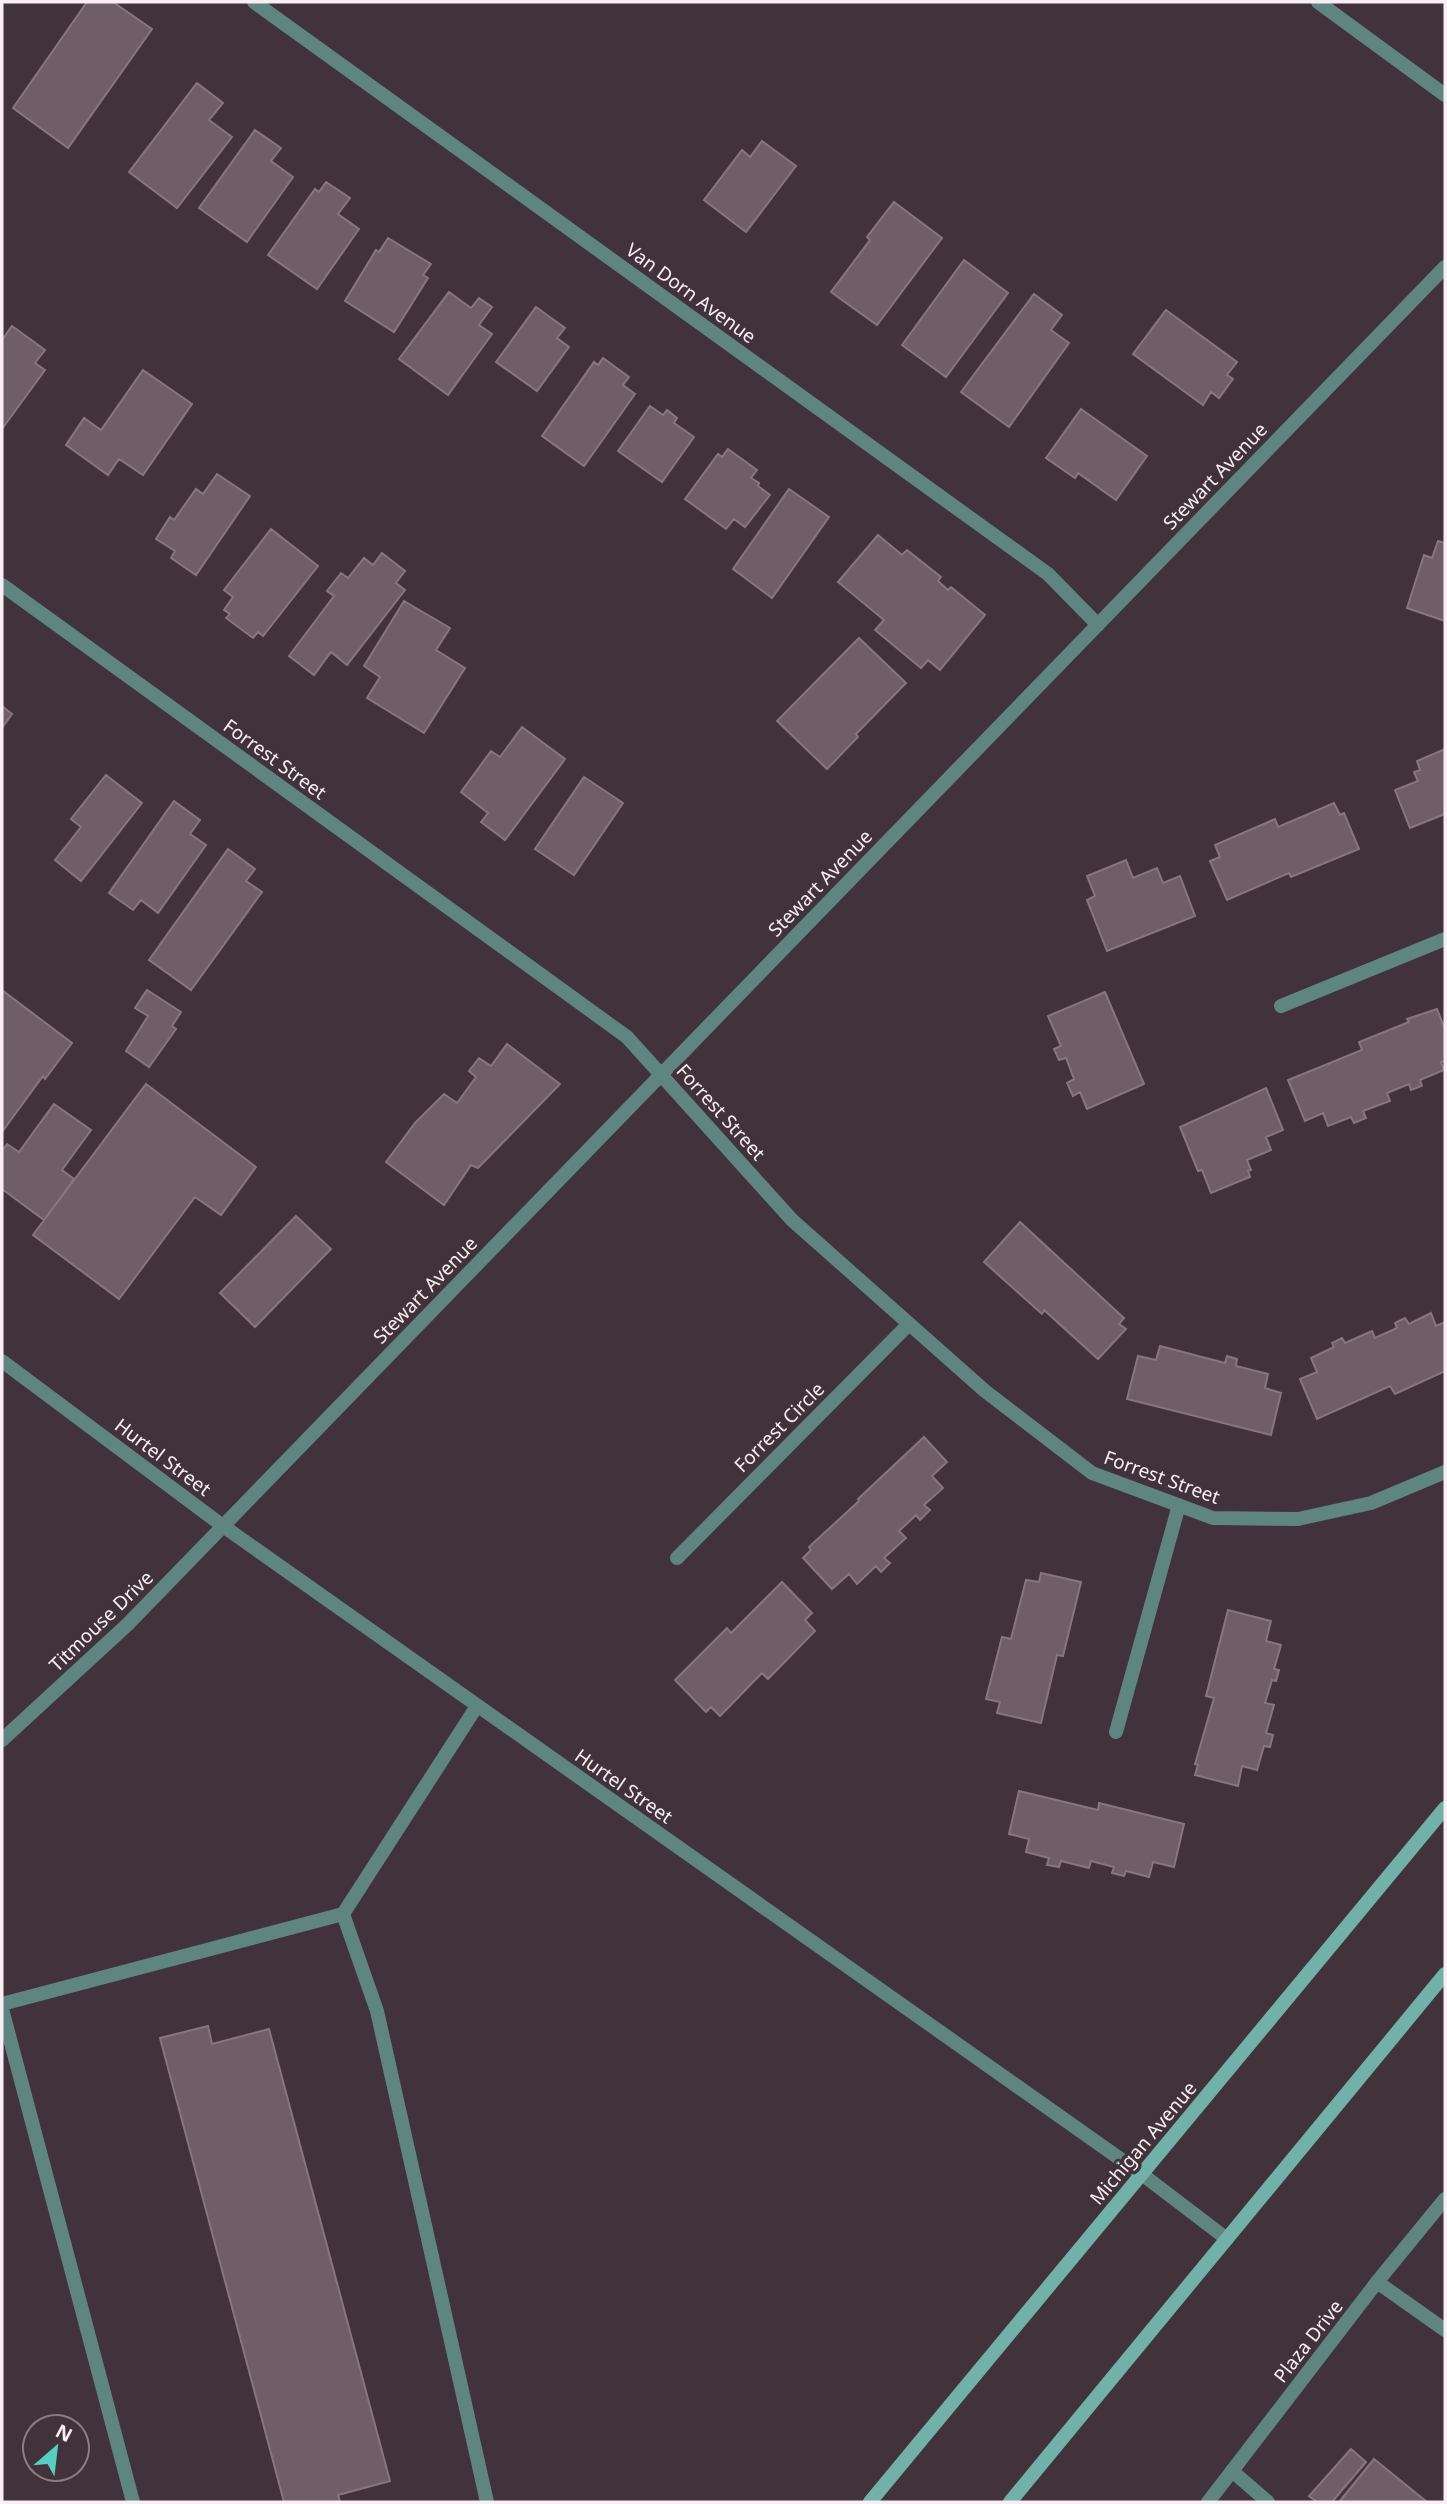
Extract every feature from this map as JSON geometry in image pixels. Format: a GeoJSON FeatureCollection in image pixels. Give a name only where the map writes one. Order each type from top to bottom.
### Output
{"type":"FeatureCollection","features":[{"type":"Feature","properties":{"kind":"main road","name":"Michigan Avenue"},"geometry":{"type":"LineString","coordinates":[[870,2502],[1445,1808]]}},
{"type":"Feature","properties":{"kind":"main road"},"geometry":{"type":"LineString","coordinates":[[1010,2502],[1445,1974]]}},
{"type":"Feature","properties":{"kind":"street","name":"Van Dorn Avenue"},"geometry":{"type":"LineString","coordinates":[[254,2],[1048,574],[1098,625]]}},
{"type":"Feature","properties":{"kind":"street"},"geometry":{"type":"LineString","coordinates":[[1318,2],[1445,95]]}},
{"type":"Feature","properties":{"kind":"street","name":"Stewart Avenue"},"geometry":{"type":"LineString","coordinates":[[223,1526],[1445,267]]}},
{"type":"Feature","properties":{"kind":"street","name":"Forrest Street"},"geometry":{"type":"LineString","coordinates":[[2,585],[627,1037],[792,1220],[985,1391],[1093,1473],[1213,1518],[1298,1519],[1371,1503],[1445,1472]]}},
{"type":"Feature","properties":{"kind":"street"},"geometry":{"type":"LineString","coordinates":[[1281,1006],[1445,939]]}},
{"type":"Feature","properties":{"kind":"street","name":"Forrest Circle"},"geometry":{"type":"LineString","coordinates":[[677,1558],[909,1324]]}},
{"type":"Feature","properties":{"kind":"street","name":"Hurtel Street"},"geometry":{"type":"LineString","coordinates":[[2,1361],[223,1526],[1143,2175],[1227,2239]]}},
{"type":"Feature","properties":{"kind":"street"},"geometry":{"type":"LineString","coordinates":[[1116,1732],[1178,1506]]}},
{"type":"Feature","properties":{"kind":"street","name":"Titmouse Drive"},"geometry":{"type":"LineString","coordinates":[[2,1740],[128,1624],[223,1526]]}},
{"type":"Feature","properties":{"kind":"street"},"geometry":{"type":"LineString","coordinates":[[133,2502],[2,2007],[343,1914],[477,1706]]}},
{"type":"Feature","properties":{"kind":"street"},"geometry":{"type":"LineString","coordinates":[[343,1914],[377,2011],[487,2502]]}},
{"type":"Feature","properties":{"kind":"street","name":"Plaza Drive"},"geometry":{"type":"LineString","coordinates":[[1208,2502],[1377,2282],[1445,2199]]}},
{"type":"Feature","properties":{"kind":"street"},"geometry":{"type":"LineString","coordinates":[[1377,2282],[1445,2330]]}},
{"type":"Feature","properties":{"kind":"street"},"geometry":{"type":"LineString","coordinates":[[1232,2471],[1268,2502]]}},
{"type":"Feature","properties":{"kind":"building"},"geometry":{"type":"Polygon","coordinates":[[[87,2],[113,2],[152,29],[68,148],[13,108],[87,2]]]}},
{"type":"Feature","properties":{"kind":"building"},"geometry":{"type":"Polygon","coordinates":[[[197,83],[223,103],[209,120],[232,137],[177,208],[129,172],[197,83]]]}},
{"type":"Feature","properties":{"kind":"building"},"geometry":{"type":"Polygon","coordinates":[[[255,130],[281,148],[271,161],[293,177],[247,242],[199,208],[255,130]]]}},
{"type":"Feature","properties":{"kind":"building"},"geometry":{"type":"Polygon","coordinates":[[[762,141],[796,166],[746,232],[704,200],[742,150],[750,157],[762,141]]]}},
{"type":"Feature","properties":{"kind":"building"},"geometry":{"type":"Polygon","coordinates":[[[326,182],[350,198],[338,214],[359,229],[317,289],[268,255],[315,189],[319,192],[326,182]]]}},
{"type":"Feature","properties":{"kind":"building"},"geometry":{"type":"Polygon","coordinates":[[[894,202],[942,238],[877,325],[831,292],[870,240],[867,237],[894,202]]]}},
{"type":"Feature","properties":{"kind":"building"},"geometry":{"type":"Polygon","coordinates":[[[388,238],[431,264],[423,275],[428,278],[394,332],[345,301],[376,250],[379,252],[388,238]]]}},
{"type":"Feature","properties":{"kind":"building"},"geometry":{"type":"Polygon","coordinates":[[[964,260],[1008,293],[946,377],[902,345],[964,260]]]}},
{"type":"Feature","properties":{"kind":"building"},"geometry":{"type":"Polygon","coordinates":[[[449,292],[471,308],[479,298],[492,307],[479,325],[492,334],[448,395],[399,359],[449,292]]]}},
{"type":"Feature","properties":{"kind":"building"},"geometry":{"type":"Polygon","coordinates":[[[1034,294],[1062,315],[1051,330],[1069,343],[1009,427],[961,392],[1034,294]]]}},
{"type":"Feature","properties":{"kind":"building"},"geometry":{"type":"Polygon","coordinates":[[[536,307],[565,328],[557,338],[569,347],[537,391],[496,362],[536,307]]]}},
{"type":"Feature","properties":{"kind":"building"},"geometry":{"type":"Polygon","coordinates":[[[1166,310],[1237,362],[1227,375],[1233,379],[1219,398],[1211,392],[1203,405],[1133,354],[1166,310]]]}},
{"type":"Feature","properties":{"kind":"building"},"geometry":{"type":"Polygon","coordinates":[[[12,326],[45,350],[35,363],[45,370],[2,429],[2,340],[12,326]]]}},
{"type":"Feature","properties":{"kind":"building"},"geometry":{"type":"Polygon","coordinates":[[[603,358],[629,377],[623,385],[635,394],[584,466],[542,436],[594,362],[598,365],[603,358]]]}},
{"type":"Feature","properties":{"kind":"building"},"geometry":{"type":"Polygon","coordinates":[[[143,370],[192,404],[143,475],[119,459],[108,475],[66,445],[84,418],[101,430],[143,370]]]}},
{"type":"Feature","properties":{"kind":"building"},"geometry":{"type":"Polygon","coordinates":[[[650,406],[663,415],[667,410],[677,418],[674,423],[694,437],[662,482],[618,451],[650,406]]]}},
{"type":"Feature","properties":{"kind":"building"},"geometry":{"type":"Polygon","coordinates":[[[1081,409],[1147,456],[1116,500],[1078,473],[1075,478],[1046,458],[1081,409]]]}},
{"type":"Feature","properties":{"kind":"building"},"geometry":{"type":"Polygon","coordinates":[[[728,449],[757,470],[751,478],[770,495],[745,527],[734,519],[726,529],[685,499],[718,454],[722,457],[728,449]]]}},
{"type":"Feature","properties":{"kind":"building"},"geometry":{"type":"Polygon","coordinates":[[[217,474],[250,496],[196,575],[171,558],[175,551],[156,539],[170,517],[174,520],[196,489],[203,494],[217,474]]]}},
{"type":"Feature","properties":{"kind":"building"},"geometry":{"type":"Polygon","coordinates":[[[789,489],[829,517],[772,598],[733,569],[789,489]]]}},
{"type":"Feature","properties":{"kind":"building"},"geometry":{"type":"Polygon","coordinates":[[[271,529],[318,566],[263,636],[258,632],[253,638],[226,618],[230,614],[224,610],[233,597],[224,590],[271,529]]]}},
{"type":"Feature","properties":{"kind":"building"},"geometry":{"type":"Polygon","coordinates":[[[878,535],[902,555],[907,550],[941,577],[938,581],[948,590],[951,587],[985,615],[940,670],[928,660],[921,668],[875,630],[884,620],[838,582],[878,535]]]}},
{"type":"Feature","properties":{"kind":"building"},"geometry":{"type":"Polygon","coordinates":[[[1438,541],[1445,543],[1445,621],[1407,608],[1424,555],[1432,558],[1438,541]]]}},
{"type":"Feature","properties":{"kind":"building"},"geometry":{"type":"Polygon","coordinates":[[[382,553],[405,571],[396,583],[405,590],[347,665],[331,652],[314,675],[289,656],[334,596],[327,591],[341,573],[348,578],[364,558],[373,565],[382,553]]]}},
{"type":"Feature","properties":{"kind":"building"},"geometry":{"type":"Polygon","coordinates":[[[404,601],[450,628],[436,650],[465,668],[424,733],[367,698],[380,677],[364,666],[404,601]]]}},
{"type":"Feature","properties":{"kind":"building"},"geometry":{"type":"Polygon","coordinates":[[[859,638],[906,683],[856,734],[858,737],[827,769],[777,721],[859,638]]]}},
{"type":"Feature","properties":{"kind":"building"},"geometry":{"type":"Polygon","coordinates":[[[2,706],[12,714],[2,728],[2,706]]]}},
{"type":"Feature","properties":{"kind":"building"},"geometry":{"type":"Polygon","coordinates":[[[522,727],[565,759],[505,840],[481,822],[488,813],[461,792],[491,751],[500,757],[522,727]]]}},
{"type":"Feature","properties":{"kind":"building"},"geometry":{"type":"Polygon","coordinates":[[[1445,749],[1445,814],[1410,828],[1395,790],[1418,781],[1414,772],[1420,770],[1417,761],[1445,749]]]}},
{"type":"Feature","properties":{"kind":"building"},"geometry":{"type":"Polygon","coordinates":[[[106,775],[142,803],[81,881],[55,860],[81,827],[71,819],[106,775]]]}},
{"type":"Feature","properties":{"kind":"building"},"geometry":{"type":"Polygon","coordinates":[[[584,777],[623,803],[574,875],[535,849],[584,777]]]}},
{"type":"Feature","properties":{"kind":"building"},"geometry":{"type":"Polygon","coordinates":[[[174,801],[200,820],[190,834],[206,845],[158,913],[141,900],[133,910],[109,893],[174,801]]]}},
{"type":"Feature","properties":{"kind":"building"},"geometry":{"type":"Polygon","coordinates":[[[1334,803],[1340,815],[1344,813],[1359,849],[1291,877],[1289,873],[1227,900],[1210,861],[1220,857],[1215,845],[1275,819],[1278,827],[1334,803]]]}},
{"type":"Feature","properties":{"kind":"building"},"geometry":{"type":"Polygon","coordinates":[[[228,849],[255,869],[246,881],[262,892],[191,990],[149,960],[228,849]]]}},
{"type":"Feature","properties":{"kind":"building"},"geometry":{"type":"Polygon","coordinates":[[[1126,860],[1133,878],[1157,868],[1163,883],[1180,876],[1195,916],[1107,951],[1087,900],[1095,896],[1087,876],[1126,860]]]}},
{"type":"Feature","properties":{"kind":"building"},"geometry":{"type":"Polygon","coordinates":[[[2,990],[72,1043],[45,1079],[43,1076],[2,1132],[2,990]]]}},
{"type":"Feature","properties":{"kind":"building"},"geometry":{"type":"Polygon","coordinates":[[[147,990],[181,1012],[172,1026],[176,1029],[149,1067],[126,1051],[148,1016],[135,1008],[147,990]]]}},
{"type":"Feature","properties":{"kind":"building"},"geometry":{"type":"Polygon","coordinates":[[[1105,992],[1144,1084],[1087,1109],[1080,1092],[1073,1096],[1067,1083],[1074,1079],[1066,1058],[1059,1060],[1054,1049],[1061,1046],[1048,1016],[1105,992]]]}},
{"type":"Feature","properties":{"kind":"building"},"geometry":{"type":"Polygon","coordinates":[[[1437,1009],[1445,1029],[1445,1061],[1441,1062],[1444,1070],[1420,1080],[1422,1086],[1411,1090],[1409,1084],[1387,1093],[1390,1101],[1363,1111],[1366,1118],[1354,1123],[1351,1117],[1328,1126],[1323,1113],[1305,1121],[1288,1080],[1362,1050],[1359,1042],[1409,1022],[1407,1019],[1437,1009]]]}},
{"type":"Feature","properties":{"kind":"building"},"geometry":{"type":"Polygon","coordinates":[[[507,1044],[560,1084],[478,1168],[471,1165],[444,1205],[386,1162],[415,1123],[444,1094],[457,1103],[476,1077],[469,1071],[479,1058],[491,1066],[507,1044]]]}},
{"type":"Feature","properties":{"kind":"building"},"geometry":{"type":"Polygon","coordinates":[[[146,1084],[256,1167],[221,1215],[195,1197],[119,1299],[33,1235],[146,1084]]]}},
{"type":"Feature","properties":{"kind":"building"},"geometry":{"type":"Polygon","coordinates":[[[1266,1088],[1283,1130],[1266,1137],[1271,1150],[1247,1160],[1251,1170],[1248,1171],[1250,1177],[1211,1193],[1202,1170],[1198,1171],[1180,1127],[1266,1088]]]}},
{"type":"Feature","properties":{"kind":"building"},"geometry":{"type":"Polygon","coordinates":[[[54,1104],[91,1130],[62,1170],[74,1179],[44,1220],[2,1189],[2,1151],[7,1144],[19,1152],[54,1104]]]}},
{"type":"Feature","properties":{"kind":"building"},"geometry":{"type":"Polygon","coordinates":[[[296,1216],[331,1249],[255,1327],[220,1293],[296,1216]]]}},
{"type":"Feature","properties":{"kind":"building"},"geometry":{"type":"Polygon","coordinates":[[[1020,1222],[1124,1318],[1119,1324],[1126,1329],[1098,1359],[1044,1310],[1042,1314],[984,1262],[1020,1222]]]}},
{"type":"Feature","properties":{"kind":"building"},"geometry":{"type":"Polygon","coordinates":[[[1431,1313],[1436,1326],[1445,1322],[1445,1371],[1395,1394],[1390,1386],[1317,1419],[1300,1379],[1317,1372],[1311,1358],[1334,1347],[1332,1343],[1342,1338],[1345,1343],[1372,1331],[1375,1338],[1397,1328],[1395,1323],[1405,1318],[1409,1324],[1431,1313]]]}},
{"type":"Feature","properties":{"kind":"building"},"geometry":{"type":"Polygon","coordinates":[[[1160,1346],[1225,1363],[1227,1356],[1237,1359],[1236,1366],[1268,1374],[1265,1388],[1281,1393],[1271,1435],[1127,1399],[1138,1356],[1156,1360],[1160,1346]]]}},
{"type":"Feature","properties":{"kind":"building"},"geometry":{"type":"Polygon","coordinates":[[[924,1437],[947,1462],[932,1476],[943,1488],[924,1505],[930,1510],[920,1520],[916,1515],[899,1531],[906,1538],[884,1558],[890,1563],[881,1572],[876,1566],[857,1584],[849,1574],[832,1589],[803,1558],[811,1550],[809,1547],[924,1437]]]}},
{"type":"Feature","properties":{"kind":"building"},"geometry":{"type":"Polygon","coordinates":[[[1041,1573],[1081,1582],[1063,1656],[1057,1655],[1041,1723],[997,1713],[1000,1702],[986,1699],[1002,1637],[1011,1639],[1026,1580],[1039,1582],[1041,1573]]]}},
{"type":"Feature","properties":{"kind":"building"},"geometry":{"type":"Polygon","coordinates":[[[782,1582],[812,1613],[805,1620],[815,1631],[768,1679],[762,1673],[720,1716],[711,1707],[706,1712],[675,1680],[727,1628],[731,1633],[782,1582]]]}},
{"type":"Feature","properties":{"kind":"building"},"geometry":{"type":"Polygon","coordinates":[[[1228,1610],[1271,1621],[1266,1641],[1281,1645],[1274,1669],[1279,1670],[1276,1681],[1272,1680],[1265,1703],[1274,1705],[1266,1733],[1273,1735],[1270,1747],[1264,1746],[1257,1770],[1242,1766],[1238,1786],[1195,1775],[1198,1765],[1195,1764],[1214,1698],[1206,1696],[1228,1610]]]}},
{"type":"Feature","properties":{"kind":"building"},"geometry":{"type":"Polygon","coordinates":[[[1019,1791],[1098,1810],[1099,1803],[1184,1824],[1174,1867],[1153,1862],[1149,1877],[1126,1871],[1124,1876],[1112,1873],[1114,1867],[1091,1861],[1089,1868],[1061,1861],[1059,1867],[1047,1865],[1049,1858],[1026,1852],[1029,1839],[1009,1834],[1019,1791]]]}},
{"type":"Feature","properties":{"kind":"building"},"geometry":{"type":"Polygon","coordinates":[[[208,2026],[212,2044],[269,2029],[390,2481],[338,2495],[340,2502],[284,2502],[160,2038],[208,2026]]]}},
{"type":"Feature","properties":{"kind":"building"},"geometry":{"type":"Polygon","coordinates":[[[1351,2449],[1366,2462],[1332,2502],[1317,2502],[1309,2496],[1351,2449]]]}},
{"type":"Feature","properties":{"kind":"building"},"geometry":{"type":"Polygon","coordinates":[[[1374,2459],[1427,2502],[1339,2502],[1374,2459]]]}}]}
